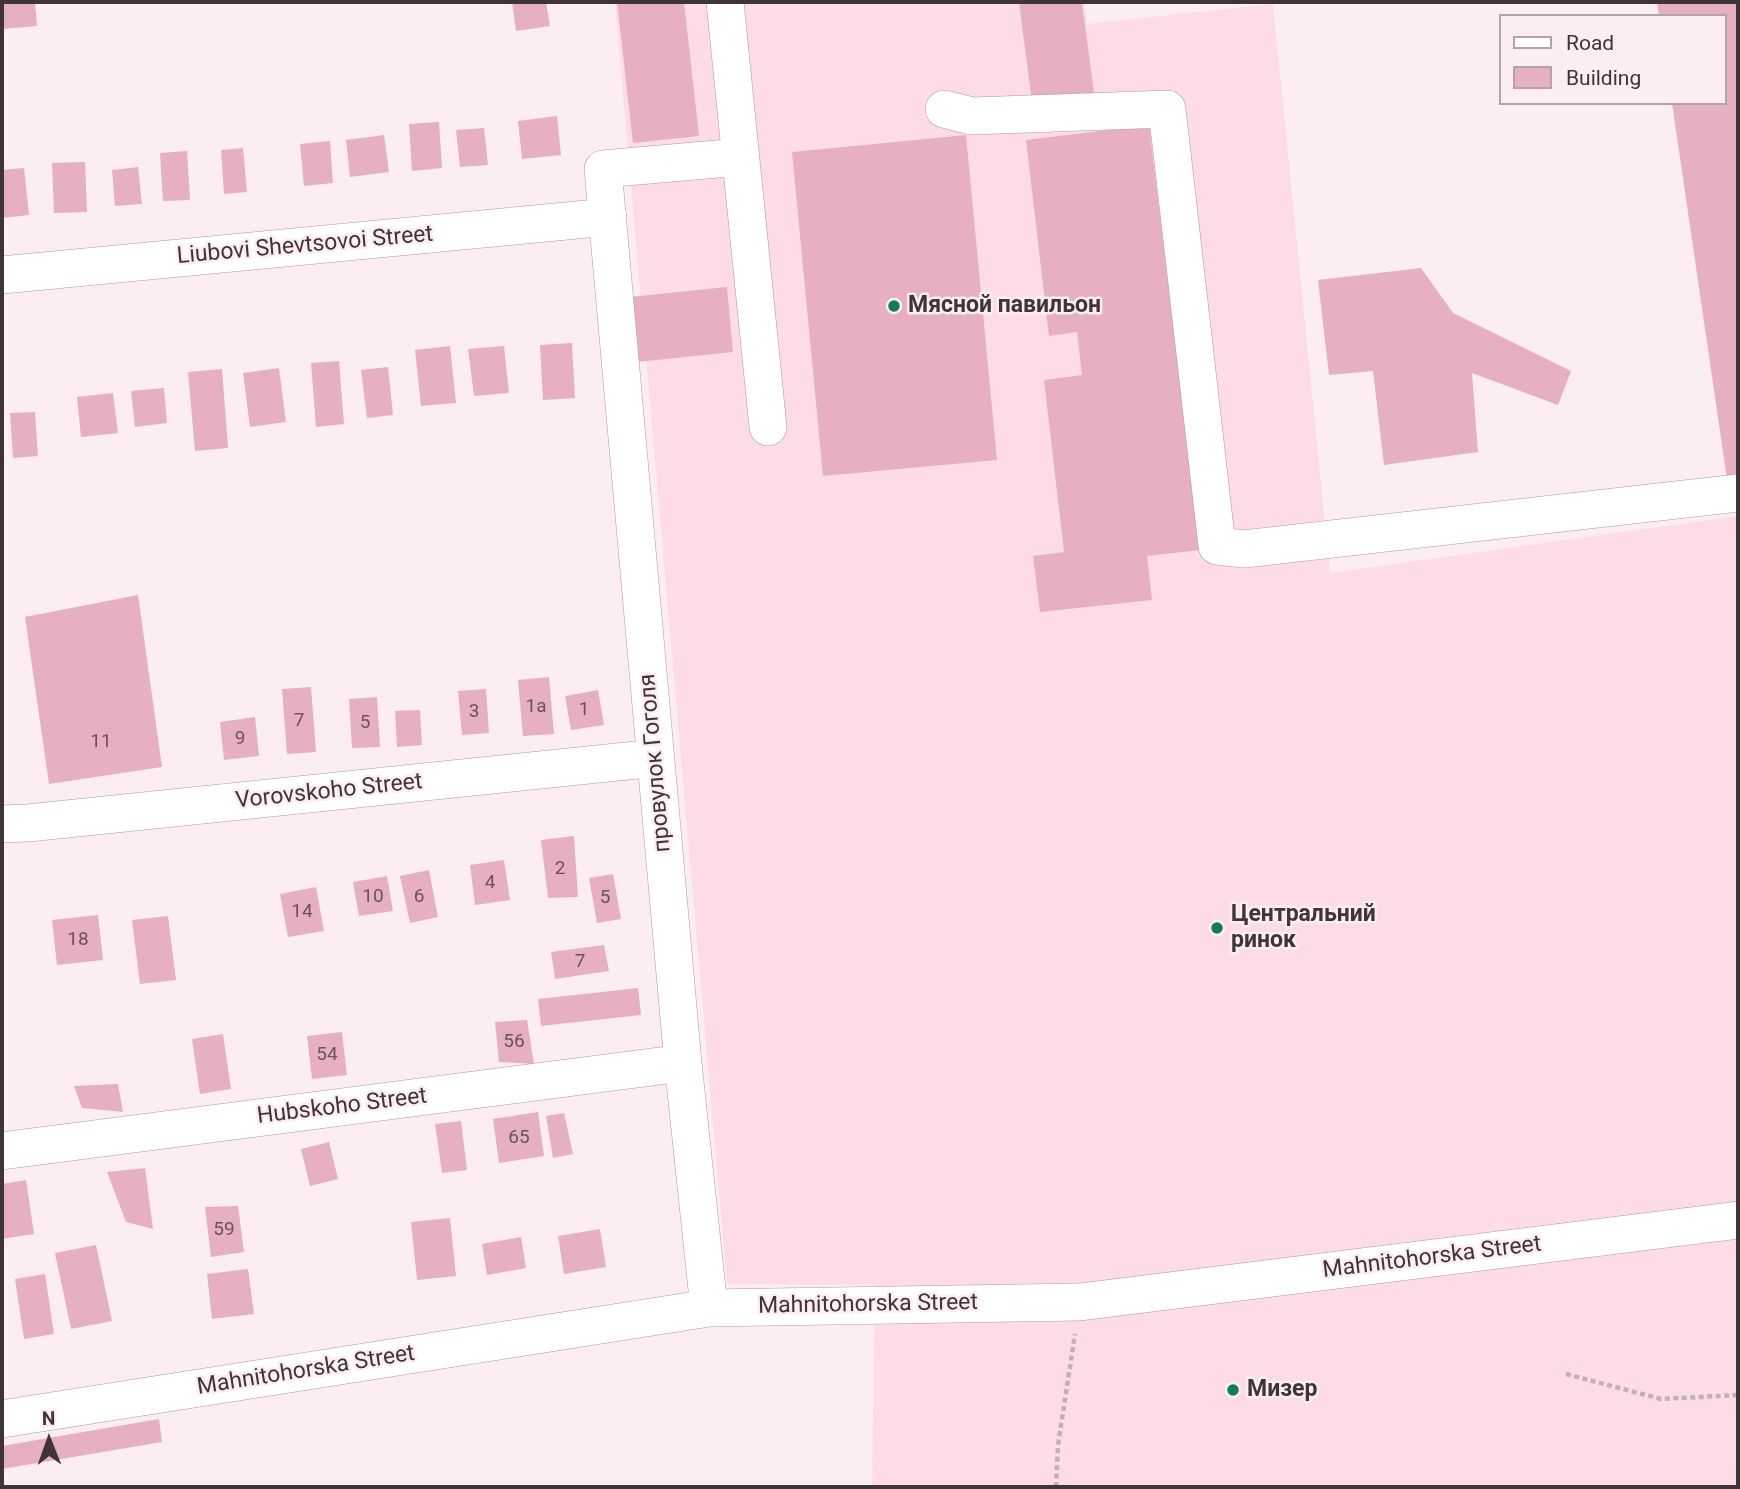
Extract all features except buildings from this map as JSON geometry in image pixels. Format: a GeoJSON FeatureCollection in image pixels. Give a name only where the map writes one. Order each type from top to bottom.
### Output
{"type":"FeatureCollection","features":[{"type":"Feature","properties":{"kind":"street"},"geometry":{"type":"LineString","coordinates":[[725,2],[768,427]]}},
{"type":"Feature","properties":{"kind":"street"},"geometry":{"type":"LineString","coordinates":[[944,109],[972,116],[1167,109],[1217,546],[1244,549],[1738,493]]}},
{"type":"Feature","properties":{"kind":"street","name":"провулок Гоголя"},"geometry":{"type":"LineString","coordinates":[[709,1308],[683,1063],[603,169],[740,157]]}},
{"type":"Feature","properties":{"kind":"street","name":"Liubovi Shevtsovoi Street"},"geometry":{"type":"LineString","coordinates":[[2,275],[608,217]]}},
{"type":"Feature","properties":{"kind":"street","name":"Vorovskoho Street"},"geometry":{"type":"LineString","coordinates":[[2,824],[656,758]]}},
{"type":"Feature","properties":{"kind":"street","name":"Hubskoho Street"},"geometry":{"type":"LineString","coordinates":[[2,1151],[683,1063]]}},
{"type":"Feature","properties":{"kind":"street","name":"Mahnitohorska Street"},"geometry":{"type":"LineString","coordinates":[[2,1419],[709,1308],[1080,1302],[1738,1220]]}},
{"type":"Feature","properties":{"kind":"path"},"geometry":{"type":"LineString","coordinates":[[1056,1487],[1058,1445],[1080,1302]]}},
{"type":"Feature","properties":{"kind":"path"},"geometry":{"type":"LineString","coordinates":[[1566,1374],[1661,1399],[1738,1395]]}},
{"type":"Feature","properties":{"kind":"shaded area","name":"Центральний ринок"},"geometry":{"type":"Polygon","coordinates":[[[615,2],[1084,2],[1087,24],[1273,4],[1330,573],[1738,516],[1738,1487],[872,1487],[875,1285],[727,1284],[615,2]]]}},
{"type":"Feature","properties":{"kind":"place","name":"Мясной павильон"},"geometry":{"type":"Point","coordinates":[894,306]}},
{"type":"Feature","properties":{"kind":"place","name":"Центральний ринок"},"geometry":{"type":"Point","coordinates":[1217,928]}},
{"type":"Feature","properties":{"kind":"place","name":"Мизер"},"geometry":{"type":"Point","coordinates":[1233,1390]}}]}
